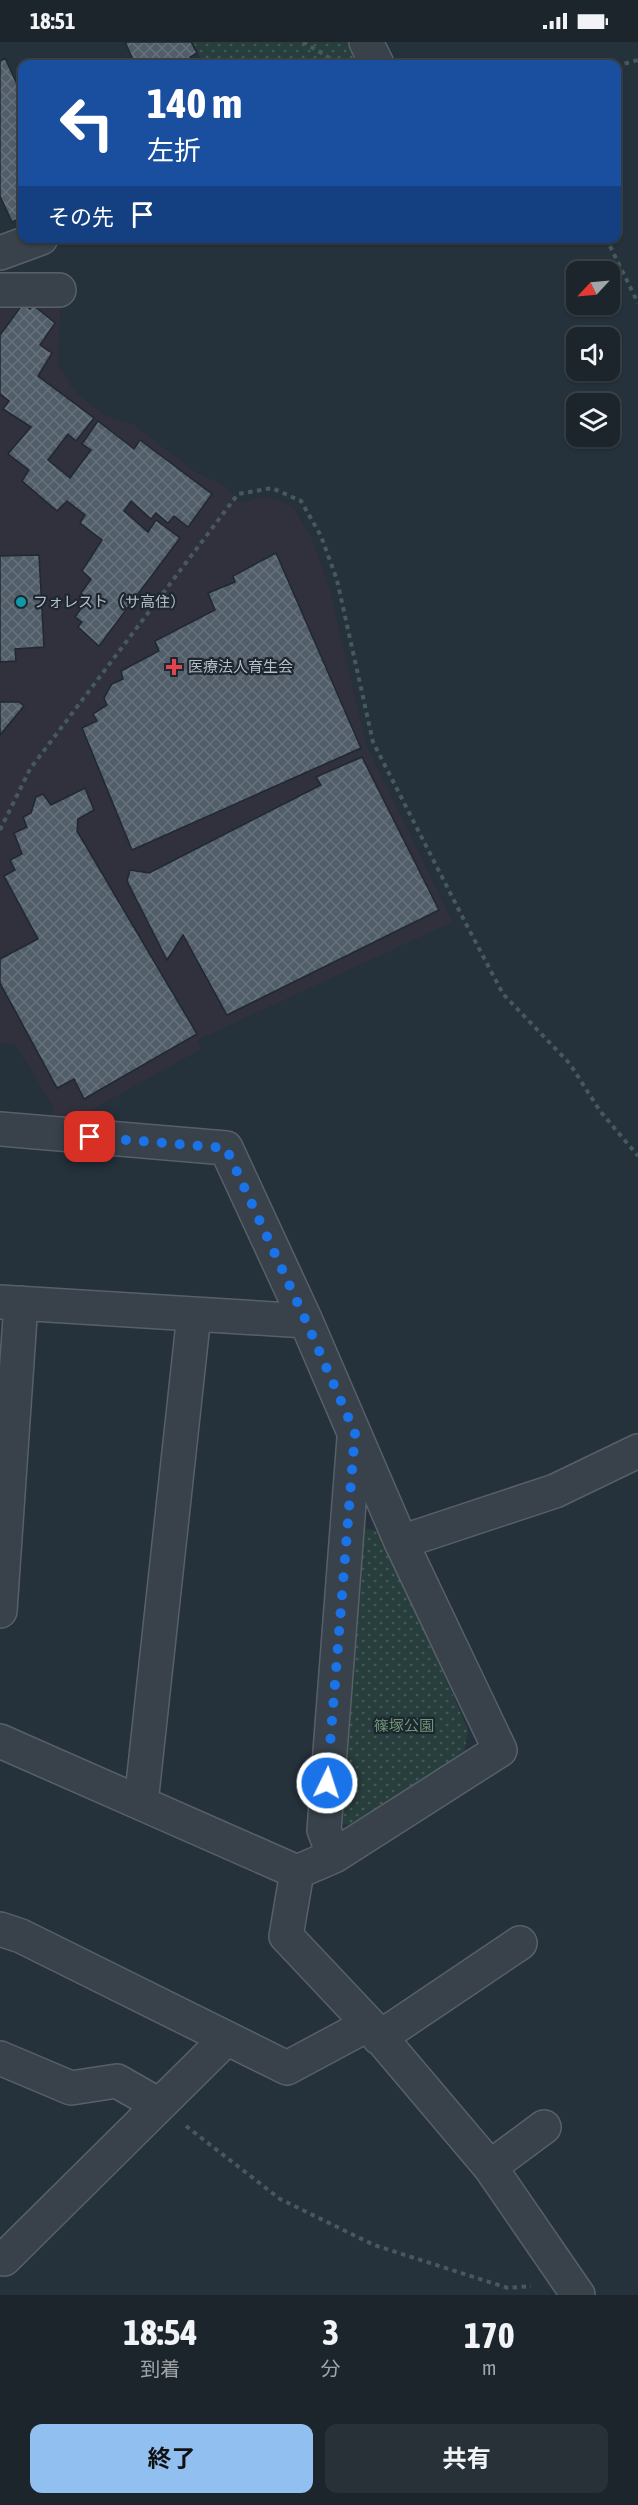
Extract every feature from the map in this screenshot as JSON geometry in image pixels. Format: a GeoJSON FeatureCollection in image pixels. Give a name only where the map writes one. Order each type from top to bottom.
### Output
{"type":"FeatureCollection","features":[{"type":"Feature","properties":{"kind":"street"},"geometry":{"type":"LineString","coordinates":[[366,42],[374,60]]}},
{"type":"Feature","properties":{"kind":"street"},"geometry":{"type":"LineString","coordinates":[[0,253],[27,243]]}},
{"type":"Feature","properties":{"kind":"street"},"geometry":{"type":"LineString","coordinates":[[0,290],[59,290]]}},
{"type":"Feature","properties":{"kind":"street"},"geometry":{"type":"LineString","coordinates":[[0,1129],[226,1148],[306,1321],[401,1542],[500,1750],[334,1856],[297,1872],[0,1741]]}},
{"type":"Feature","properties":{"kind":"street"},"geometry":{"type":"LineString","coordinates":[[0,1611],[10,1302],[306,1321]]}},
{"type":"Feature","properties":{"kind":"street"},"geometry":{"type":"LineString","coordinates":[[141,1803],[194,1314]]}},
{"type":"Feature","properties":{"kind":"street"},"geometry":{"type":"LineString","coordinates":[[334,1856],[324,1830],[355,1433]]}},
{"type":"Feature","properties":{"kind":"street"},"geometry":{"type":"LineString","coordinates":[[401,1542],[555,1491],[638,1451]]}},
{"type":"Feature","properties":{"kind":"street"},"geometry":{"type":"LineString","coordinates":[[297,1872],[286,1936],[374,2031],[490,2167],[573,2289]]}},
{"type":"Feature","properties":{"kind":"street"},"geometry":{"type":"LineString","coordinates":[[0,1929],[21,1936],[287,2068],[374,2031],[520,1943]]}},
{"type":"Feature","properties":{"kind":"street"},"geometry":{"type":"LineString","coordinates":[[4,2259],[226,2038]]}},
{"type":"Feature","properties":{"kind":"street"},"geometry":{"type":"LineString","coordinates":[[0,2058],[71,2088],[117,2081],[159,2105]]}},
{"type":"Feature","properties":{"kind":"street"},"geometry":{"type":"LineString","coordinates":[[490,2167],[544,2127]]}},
{"type":"Feature","properties":{"kind":"path"},"geometry":{"type":"LineString","coordinates":[[303,42],[333,60]]}},
{"type":"Feature","properties":{"kind":"path"},"geometry":{"type":"LineString","coordinates":[[621,65],[638,60]]}},
{"type":"Feature","properties":{"kind":"path"},"geometry":{"type":"LineString","coordinates":[[608,243],[638,303]]}},
{"type":"Feature","properties":{"kind":"path"},"geometry":{"type":"LineString","coordinates":[[0,830],[30,769],[237,494],[272,488],[301,501],[321,536],[337,580],[373,742],[437,867],[503,994],[570,1064],[600,1111],[638,1156]]}},
{"type":"Feature","properties":{"kind":"path"},"geometry":{"type":"LineString","coordinates":[[159,2105],[280,2199],[374,2245],[508,2288],[573,2289]]}},
{"type":"Feature","properties":{"kind":"shaded area","name":"医療法人育生会"},"geometry":{"type":"Polygon","coordinates":[[[0,297],[61,297],[58,365],[73,389],[104,415],[135,425],[195,472],[224,485],[241,503],[263,496],[293,506],[312,538],[330,590],[366,744],[453,922],[198,1040],[202,1049],[86,1113],[84,1126],[53,1123],[53,1106],[14,1044],[0,1043],[0,297]]]}},
{"type":"Feature","properties":{"kind":"green space"},"geometry":{"type":"Polygon","coordinates":[[[193,42],[351,42],[360,60],[201,60],[193,42]]]}},
{"type":"Feature","properties":{"kind":"green space","name":"篠塚公園"},"geometry":{"type":"Polygon","coordinates":[[[363,1528],[382,1532],[468,1730],[464,1753],[357,1825],[341,1824],[363,1528]]]}},
{"type":"Feature","properties":{"kind":"building"},"geometry":{"type":"Polygon","coordinates":[[[125,42],[191,42],[197,53],[190,57],[191,60],[133,60],[125,42]]]}},
{"type":"Feature","properties":{"kind":"building"},"geometry":{"type":"Polygon","coordinates":[[[5,58],[18,86],[18,219],[12,222],[0,196],[0,61],[5,58]]]}},
{"type":"Feature","properties":{"kind":"building"},"geometry":{"type":"Polygon","coordinates":[[[23,304],[30,309],[33,305],[55,323],[40,345],[52,353],[38,376],[94,418],[76,441],[68,434],[48,460],[70,478],[91,450],[82,444],[98,421],[134,449],[140,440],[212,494],[188,527],[174,516],[168,523],[156,513],[151,519],[131,501],[124,511],[148,532],[156,520],[180,538],[99,646],[78,627],[82,622],[75,617],[88,599],[81,593],[91,579],[82,571],[102,540],[80,523],[85,515],[67,501],[57,511],[22,481],[29,470],[8,454],[31,427],[3,409],[9,401],[0,394],[0,335],[23,304]]]}},
{"type":"Feature","properties":{"kind":"building"},"geometry":{"type":"Polygon","coordinates":[[[276,553],[361,748],[132,850],[82,728],[97,721],[93,714],[107,705],[104,698],[112,684],[123,679],[121,671],[159,651],[155,641],[215,610],[208,593],[235,582],[233,576],[276,553]]]}},
{"type":"Feature","properties":{"kind":"building","name":"フォレスト （サ高住）"},"geometry":{"type":"Polygon","coordinates":[[[39,555],[44,647],[15,649],[16,661],[0,662],[0,556],[39,555]]]}},
{"type":"Feature","properties":{"kind":"building"},"geometry":{"type":"Polygon","coordinates":[[[0,702],[19,702],[24,706],[0,735],[0,702]]]}},
{"type":"Feature","properties":{"kind":"building"},"geometry":{"type":"Polygon","coordinates":[[[362,757],[439,910],[227,1015],[183,935],[167,960],[127,881],[130,870],[149,873],[321,785],[316,777],[362,757]]]}},
{"type":"Feature","properties":{"kind":"building"},"geometry":{"type":"Polygon","coordinates":[[[85,788],[94,810],[78,819],[77,831],[197,1034],[84,1099],[74,1079],[57,1088],[0,983],[0,959],[38,939],[4,876],[15,870],[10,860],[22,854],[14,833],[27,827],[23,817],[31,813],[36,797],[43,794],[51,805],[85,788]]]}},
{"type":"Feature","properties":{"kind":"place","name":"フォレスト （サ高住）"},"geometry":{"type":"Point","coordinates":[21,602]}},
{"type":"Feature","properties":{"kind":"place","name":"医療法人育生会"},"geometry":{"type":"Point","coordinates":[174,667]}},
{"type":"Feature","properties":{"kind":"route"},"geometry":{"type":"LineString","coordinates":[[90,1137],[226,1148],[355,1433],[327,1783]]}}]}
